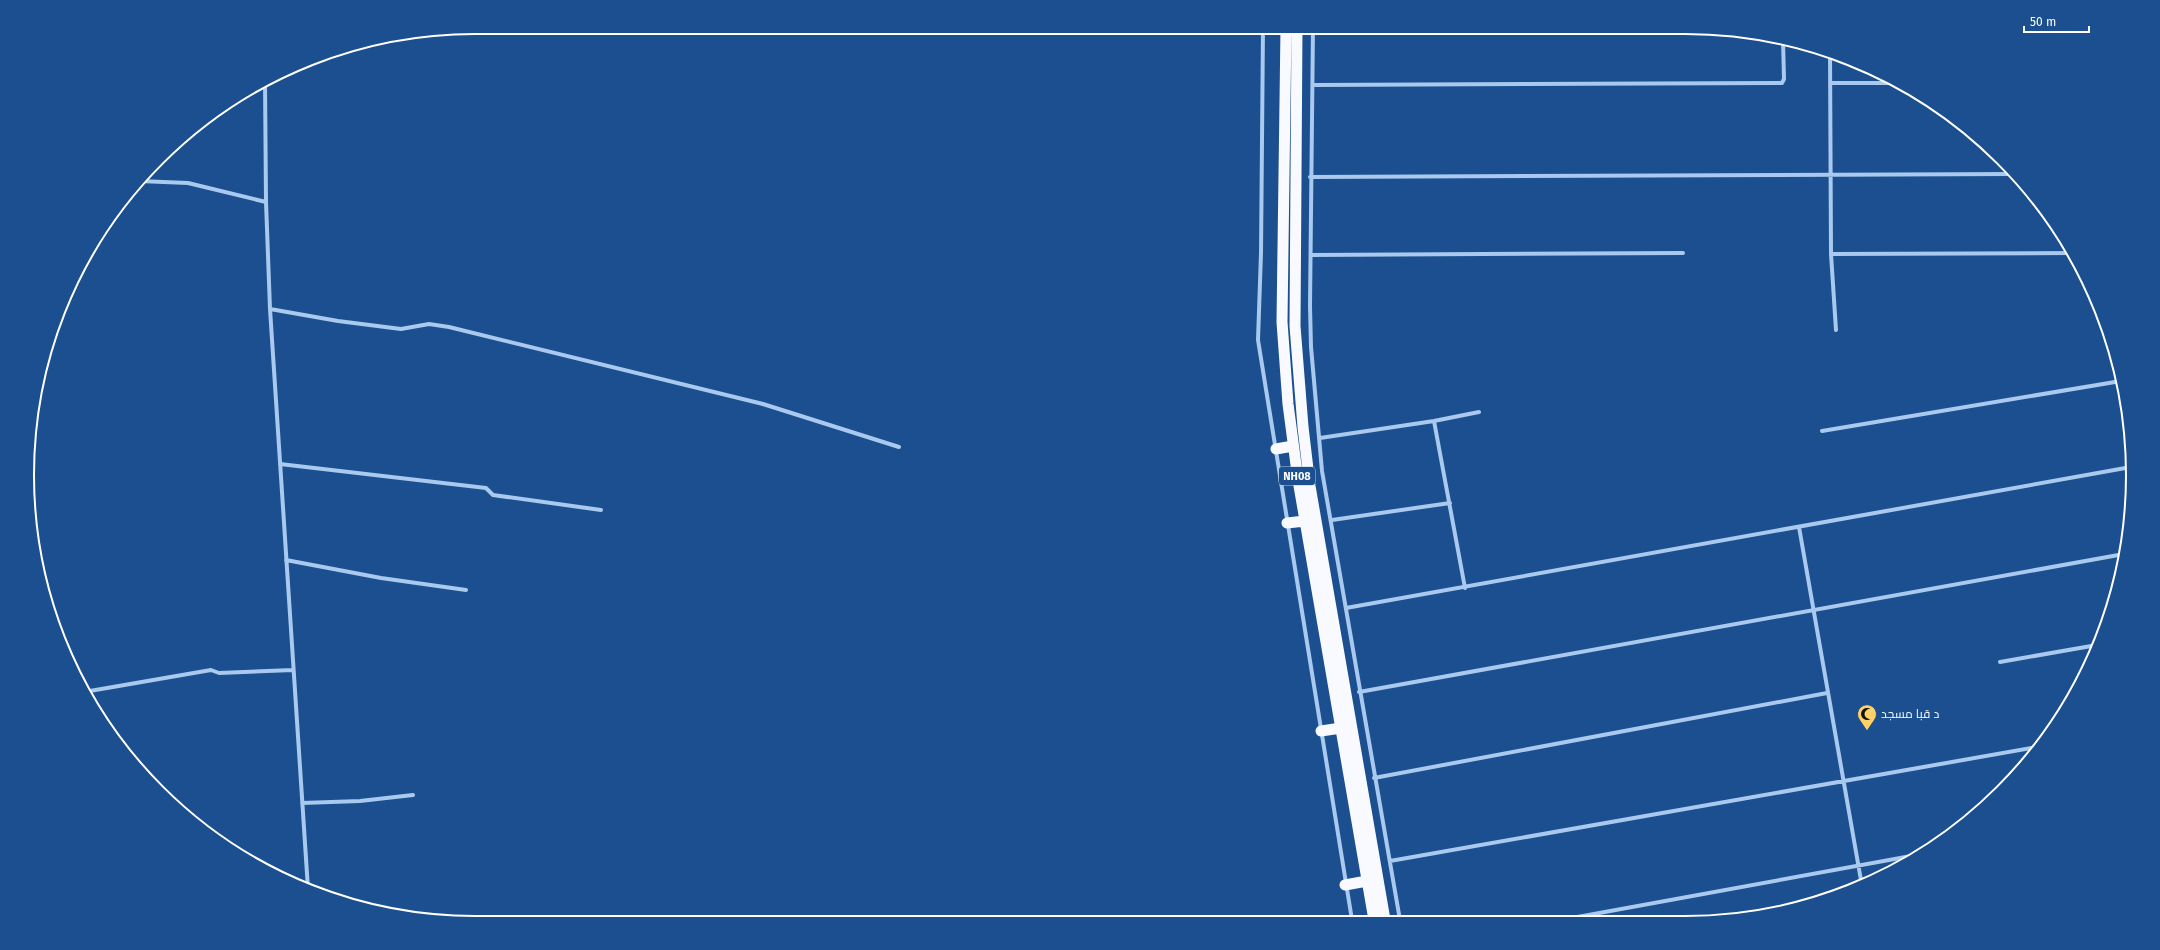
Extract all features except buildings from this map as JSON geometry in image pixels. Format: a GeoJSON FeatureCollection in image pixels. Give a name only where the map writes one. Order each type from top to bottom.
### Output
{"type":"FeatureCollection","features":[{"type":"Feature","properties":{"kind":"highway","name":"NH08"},"geometry":{"type":"LineString","coordinates":[[1286,34],[1282,334],[1293,446],[1373,916]]}},
{"type":"Feature","properties":{"kind":"highway","name":"NH08"},"geometry":{"type":"LineString","coordinates":[[1297,34],[1294,326],[1302,427],[1313,501],[1384,916]]}},
{"type":"Feature","properties":{"kind":"highway"},"geometry":{"type":"LineString","coordinates":[[1276,449],[1293,446]]}},
{"type":"Feature","properties":{"kind":"highway"},"geometry":{"type":"LineString","coordinates":[[1287,523],[1305,521]]}},
{"type":"Feature","properties":{"kind":"highway"},"geometry":{"type":"LineString","coordinates":[[1321,731],[1341,728]]}},
{"type":"Feature","properties":{"kind":"highway"},"geometry":{"type":"LineString","coordinates":[[1345,886],[1367,881]]}},
{"type":"Feature","properties":{"kind":"street"},"geometry":{"type":"LineString","coordinates":[[1264,34],[1261,253],[1258,340],[1345,886],[1351,916]]}},
{"type":"Feature","properties":{"kind":"street"},"geometry":{"type":"LineString","coordinates":[[1313,34],[1310,177],[1310,306],[1311,348],[1322,471],[1332,520],[1359,692],[1399,916]]}},
{"type":"Feature","properties":{"kind":"street"},"geometry":{"type":"LineString","coordinates":[[1313,85],[1778,83],[1782,82],[1784,79],[1784,45]]}},
{"type":"Feature","properties":{"kind":"street"},"geometry":{"type":"LineString","coordinates":[[1830,58],[1831,254],[1836,330]]}},
{"type":"Feature","properties":{"kind":"street"},"geometry":{"type":"LineString","coordinates":[[1830,83],[1887,83]]}},
{"type":"Feature","properties":{"kind":"street"},"geometry":{"type":"LineString","coordinates":[[265,87],[266,202],[270,309],[308,883]]}},
{"type":"Feature","properties":{"kind":"street"},"geometry":{"type":"LineString","coordinates":[[1310,177],[2008,174]]}},
{"type":"Feature","properties":{"kind":"street"},"geometry":{"type":"LineString","coordinates":[[146,181],[188,183],[266,202]]}},
{"type":"Feature","properties":{"kind":"street"},"geometry":{"type":"LineString","coordinates":[[1311,255],[1683,252]]}},
{"type":"Feature","properties":{"kind":"street"},"geometry":{"type":"LineString","coordinates":[[1831,254],[2066,253]]}},
{"type":"Feature","properties":{"kind":"street"},"geometry":{"type":"LineString","coordinates":[[270,309],[338,321],[400,329],[429,324],[449,327],[763,404],[899,447]]}},
{"type":"Feature","properties":{"kind":"street"},"geometry":{"type":"LineString","coordinates":[[1822,430],[2116,382]]}},
{"type":"Feature","properties":{"kind":"street"},"geometry":{"type":"LineString","coordinates":[[1320,438],[1434,421],[1479,412]]}},
{"type":"Feature","properties":{"kind":"street"},"geometry":{"type":"LineString","coordinates":[[1434,421],[1465,588]]}},
{"type":"Feature","properties":{"kind":"street"},"geometry":{"type":"LineString","coordinates":[[280,464],[486,488],[493,495],[601,510]]}},
{"type":"Feature","properties":{"kind":"street"},"geometry":{"type":"LineString","coordinates":[[1346,608],[1465,588],[2126,468]]}},
{"type":"Feature","properties":{"kind":"street"},"geometry":{"type":"LineString","coordinates":[[1332,520],[1450,503]]}},
{"type":"Feature","properties":{"kind":"street"},"geometry":{"type":"LineString","coordinates":[[1799,527],[1812,609],[1861,879]]}},
{"type":"Feature","properties":{"kind":"street"},"geometry":{"type":"LineString","coordinates":[[1359,692],[1812,609],[2119,555]]}},
{"type":"Feature","properties":{"kind":"street"},"geometry":{"type":"LineString","coordinates":[[286,560],[381,578],[466,590]]}},
{"type":"Feature","properties":{"kind":"street"},"geometry":{"type":"LineString","coordinates":[[2000,662],[2091,646]]}},
{"type":"Feature","properties":{"kind":"street"},"geometry":{"type":"LineString","coordinates":[[90,691],[211,670],[219,673],[293,670]]}},
{"type":"Feature","properties":{"kind":"street"},"geometry":{"type":"LineString","coordinates":[[1374,778],[1827,692]]}},
{"type":"Feature","properties":{"kind":"street"},"geometry":{"type":"LineString","coordinates":[[1390,861],[2031,748]]}},
{"type":"Feature","properties":{"kind":"street"},"geometry":{"type":"LineString","coordinates":[[302,803],[360,801],[413,795]]}},
{"type":"Feature","properties":{"kind":"street"},"geometry":{"type":"LineString","coordinates":[[1583,916],[1907,857]]}},
{"type":"Feature","properties":{"kind":"place","name":"د قبا مسجد"},"geometry":{"type":"Point","coordinates":[1867,731]}}]}
